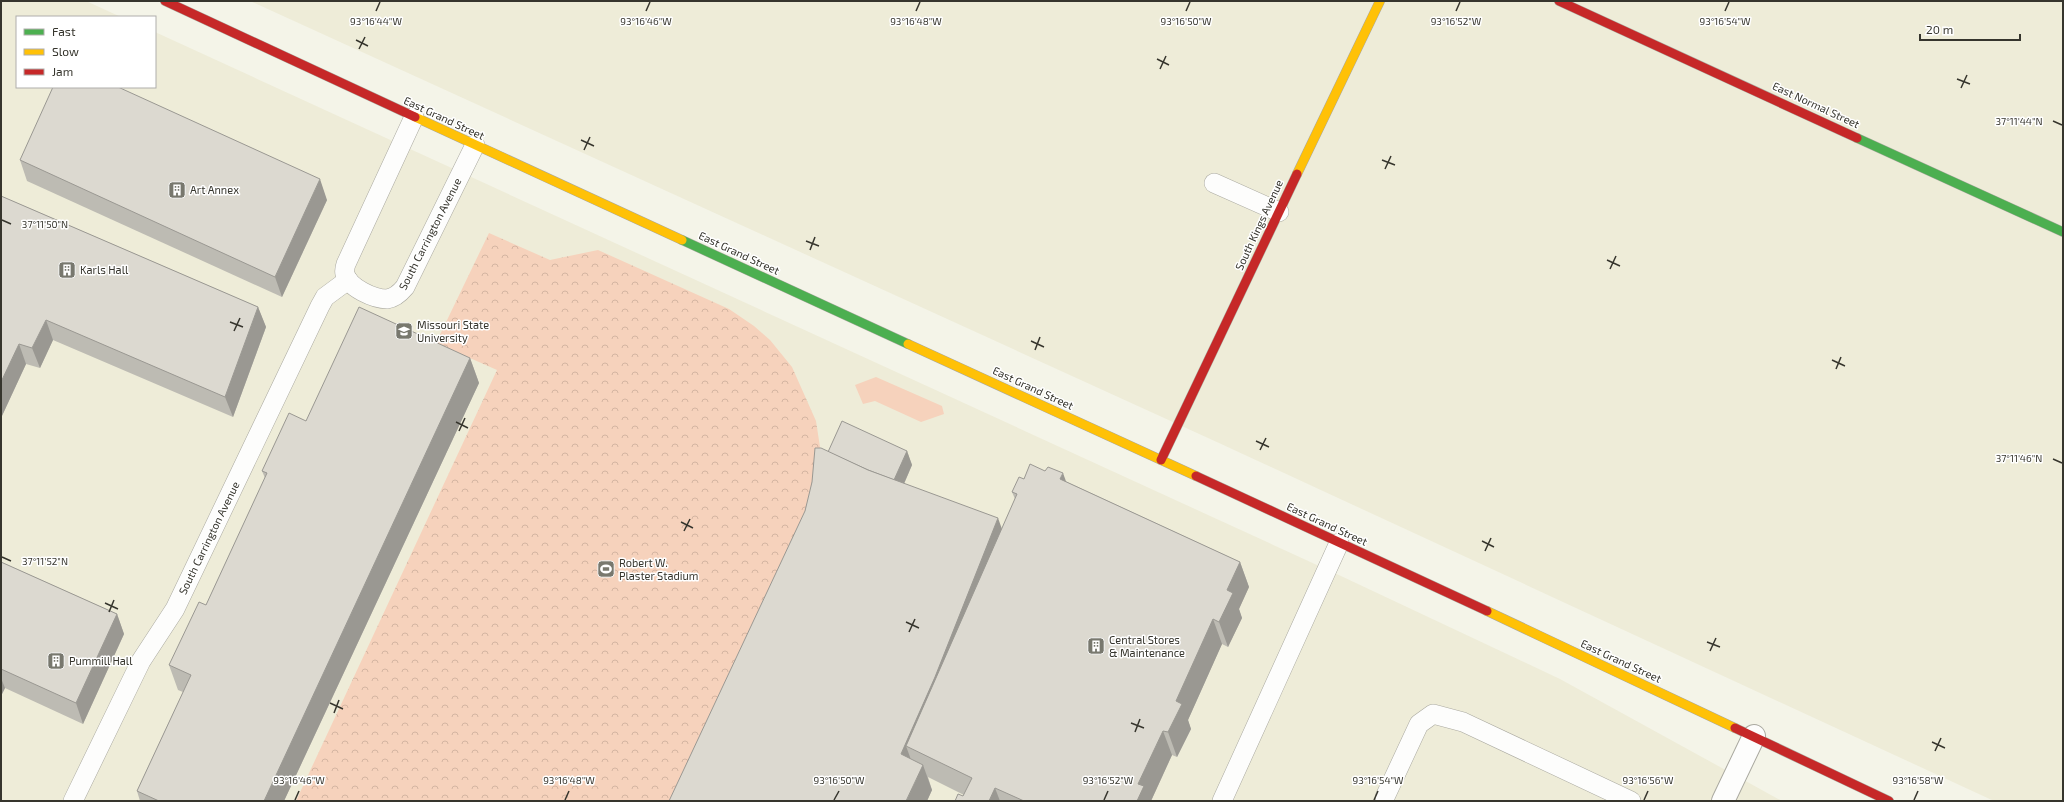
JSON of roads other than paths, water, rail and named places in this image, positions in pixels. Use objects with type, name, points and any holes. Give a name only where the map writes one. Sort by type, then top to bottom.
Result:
[{"type":"main road","name":"East Grand Street","points":[[165,1],[1340,543],[1754,736],[1889,801]]},
{"type":"main road","name":"South Kings Avenue","points":[[1161,460],[1380,1]]},
{"type":"main road","name":"East Normal Street","points":[[1559,1],[2063,232]]},
{"type":"street","points":[[1723,801],[1754,736]]},
{"type":"lane","points":[[348,280],[345,273],[346,264],[414,117]]},
{"type":"lane","name":"South Carrington Avenue","points":[[73,801],[141,661],[175,609],[325,297],[348,280],[356,287],[376,297],[388,299],[400,293],[475,145]]},
{"type":"lane","points":[[1214,182],[1279,212]]},
{"type":"lane","points":[[1222,801],[1340,543]]},
{"type":"lane","points":[[1388,800],[1419,724],[1433,714],[1463,722],[1631,801]]},
{"type":"place","name":"Art Annex","points":[[177,190]]},
{"type":"place","name":"Karls Hall","points":[[67,270]]},
{"type":"place","name":"Missouri State University","points":[[404,331]]},
{"type":"place","name":"Robert W. Plaster Stadium","points":[[606,569]]},
{"type":"place","name":"Central Stores & Maintenance","points":[[1096,646]]},
{"type":"place","name":"Pummill Hall","points":[[56,661]]}]
